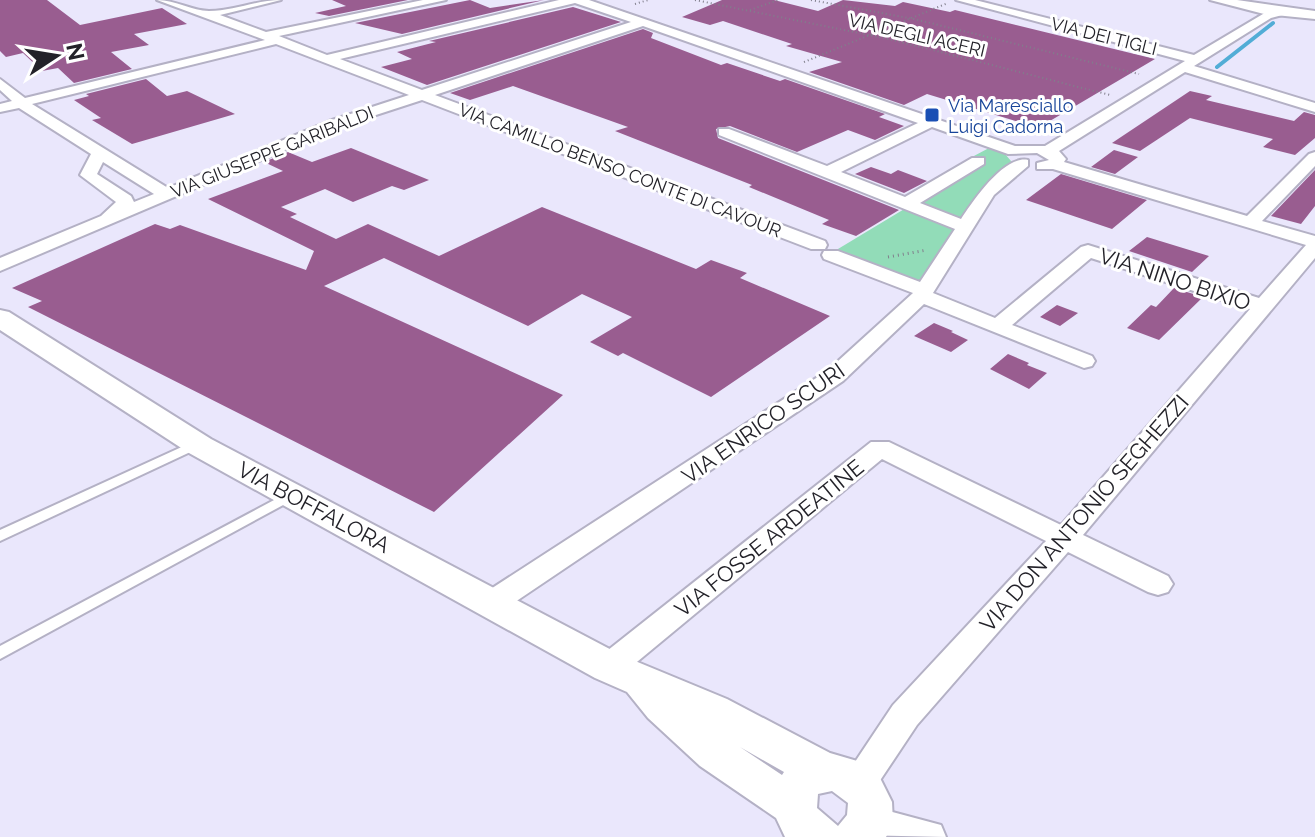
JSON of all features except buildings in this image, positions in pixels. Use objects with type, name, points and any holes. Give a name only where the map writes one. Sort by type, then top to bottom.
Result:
[{"type":"street","name":"VIA CAMILLO BENSO CONTE DI CAVOUR","points":[[163,0],[209,14],[824,250],[1084,361]]},
{"type":"street","points":[[209,14],[275,0]]},
{"type":"street","points":[[0,108],[269,38],[440,0]]},
{"type":"street","points":[[325,59],[576,0],[933,121],[1035,166],[1265,18],[1282,15],[1282,12]]},
{"type":"street","name":"VIA DEI TIGLI","points":[[962,0],[1192,64],[1315,108]]},
{"type":"street","points":[[1217,0],[1315,15]]},
{"type":"street","points":[[1232,0],[1282,12]]},
{"type":"street","name":"VIA GIUSEPPE GARIBALDI","points":[[0,265],[334,124],[641,23]]},
{"type":"street","points":[[0,83],[22,103],[166,194]]},
{"type":"street","points":[[1297,102],[1315,90]]},
{"type":"street","points":[[830,171],[933,121]]},
{"type":"street","points":[[724,132],[964,226]]},
{"type":"street","points":[[99,154],[88,175],[125,200],[125,204],[103,222]]},
{"type":"street","name":"VIA ENRICO SCURI","points":[[493,602],[835,376],[922,293],[987,192],[1018,157]]},
{"type":"street","points":[[1250,223],[1315,157]]},
{"type":"street","points":[[1051,158],[1315,244]]},
{"type":"street","points":[[907,203],[978,161]]},
{"type":"street","name":"VIA DON ANTONIO SEGHEZZI","points":[[858,810],[905,715],[1065,538],[1315,244]]},
{"type":"street","name":"VIA NINO BIXIO","points":[[998,326],[1088,251],[1262,306]]},
{"type":"street","name":"VIA BOFFALORA","points":[[0,318],[197,444],[622,674],[712,711],[858,810]]},
{"type":"street","name":"VIA FOSSE ARDEATINE","points":[[622,674],[880,448],[1065,538]]},
{"type":"street","points":[[1065,538],[1158,584]]},
{"type":"street","name":"VIA BOFFALORA","points":[[622,674],[688,732],[812,829]]},
{"type":"street","name":"VIA BOFFALORA","points":[[812,829],[800,783],[928,837]]},
{"type":"lane","points":[[0,536],[197,444]]},
{"type":"lane","points":[[0,653],[291,495]]},
{"type":"path","name":"VIA DEGLI ACERI","points":[[695,0],[899,41],[1132,101]]},
{"type":"path","points":[[747,11],[778,0]]},
{"type":"path","points":[[811,0],[914,19],[1165,81]]},
{"type":"path","points":[[800,63],[914,19],[954,0]]},
{"type":"green space","points":[[989,148],[1005,154],[1011,161],[1009,168],[983,189],[918,285],[833,252],[984,161],[972,157]]},
{"type":"waterway","points":[[1217,67],[1273,23]]},
{"type":"place","name":"Via Maresciallo Luigi Cadorna","points":[[932,115]]}]
